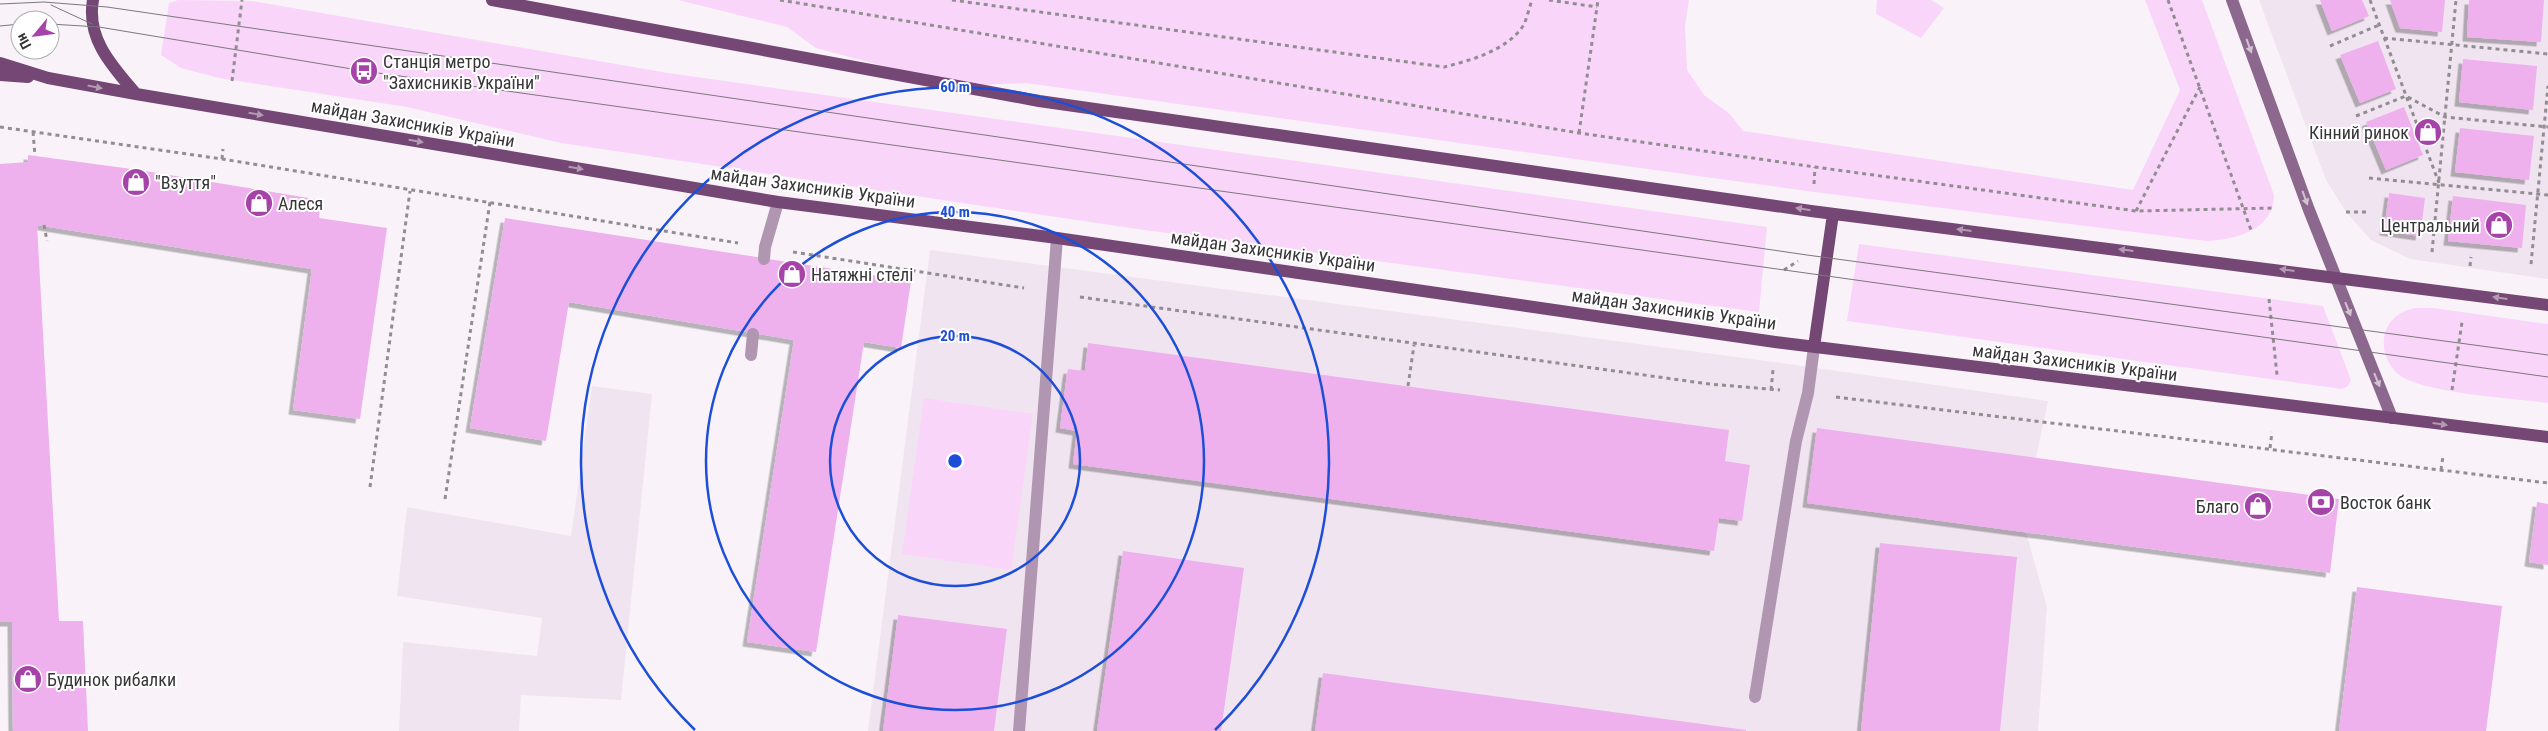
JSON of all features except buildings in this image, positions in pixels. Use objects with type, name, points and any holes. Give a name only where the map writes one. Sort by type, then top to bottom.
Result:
[{"type":"main road","points":[[93,0],[92,16],[98,44],[112,66],[136,94]]},
{"type":"main road","points":[[492,0],[1039,101],[1833,214],[2548,305]]},
{"type":"main road","points":[[2232,0],[2335,277],[2392,418]]},
{"type":"main road","name":"майдан Захисників України","points":[[0,63],[48,78],[136,94],[778,202],[1057,238],[1814,347],[2548,437]]},
{"type":"main road","points":[[0,75],[48,78]]},
{"type":"main road","points":[[1814,347],[1833,214]]},
{"type":"lane","points":[[765,253],[778,202]]},
{"type":"lane","points":[[1019,731],[1057,238]]},
{"type":"lane","points":[[751,355],[753,334]]},
{"type":"lane","points":[[1755,697],[1796,441],[1808,393],[1814,347]]},
{"type":"path","points":[[232,81],[242,0]]},
{"type":"path","points":[[780,0],[1579,133],[2136,212],[2274,208]]},
{"type":"path","points":[[952,0],[1444,67],[1476,59],[1504,43],[1523,26],[1532,0]]},
{"type":"path","points":[[1549,0],[1597,7]]},
{"type":"path","points":[[1579,133],[1598,0]]},
{"type":"path","points":[[2168,0],[2252,230]]},
{"type":"path","points":[[2370,0],[2439,184]]},
{"type":"path","points":[[2432,252],[2456,0]]},
{"type":"path","points":[[2330,46],[2379,25]]},
{"type":"path","points":[[2384,38],[2548,54]]},
{"type":"path","points":[[2531,264],[2546,127],[2548,86]]},
{"type":"path","points":[[2136,212],[2200,87]]},
{"type":"path","points":[[2356,116],[2406,96]]},
{"type":"path","points":[[2406,96],[2445,117],[2546,127]]},
{"type":"path","points":[[0,127],[222,159],[410,191],[490,202],[765,253],[1414,344],[1709,384],[1808,393],[2548,483]]},
{"type":"path","points":[[33,132],[35,156]]},
{"type":"path","points":[[222,159],[223,149]]},
{"type":"path","points":[[1814,192],[1816,167]]},
{"type":"path","points":[[2369,178],[2548,195]]},
{"type":"path","points":[[370,487],[410,191]]},
{"type":"path","points":[[445,498],[490,202]]},
{"type":"path","points":[[2346,212],[2367,212]]},
{"type":"path","points":[[44,225],[47,241]]},
{"type":"path","points":[[2470,268],[2471,257]]},
{"type":"path","points":[[2270,299],[2277,380]]},
{"type":"path","points":[[2452,390],[2462,320]]},
{"type":"path","points":[[1408,386],[1414,344]]},
{"type":"path","points":[[1771,390],[1774,362]]},
{"type":"path","points":[[2270,448],[2272,432]]},
{"type":"path","points":[[2441,470],[2443,456]]},
{"type":"shaded area","points":[[178,0],[252,1],[668,73],[1767,227],[1759,312],[1144,230],[561,143],[407,107],[219,78],[181,68],[161,55],[169,3]]},
{"type":"shaded area","points":[[678,0],[1689,0],[1685,27],[1687,70],[1704,95],[1730,114],[1743,131],[2133,190],[2180,90],[2145,0],[2202,0],[2274,195],[2272,207],[2260,225],[2240,235],[2206,241],[1814,192],[1026,83],[958,86],[816,48],[787,27]]},
{"type":"shaded area","points":[[1877,0],[1931,0],[1944,8],[1921,38],[1876,14]]},
{"type":"shaded area","name":"Кінний ринок","points":[[2259,0],[2548,0],[2548,279],[2410,259],[2371,240],[2346,212],[2326,180]]},
{"type":"shaded area","points":[[1859,244],[2323,306],[2351,380],[2348,386],[2342,389],[1847,321]]},
{"type":"shaded area","points":[[930,250],[1774,362],[2048,401],[2036,458],[2026,532],[2047,607],[2038,731],[868,731]]},
{"type":"shaded area","points":[[2414,308],[2433,308],[2548,324],[2548,403],[2433,388],[2416,383],[2397,374],[2387,360],[2384,349],[2385,332],[2394,318]]},
{"type":"shaded area","points":[[592,386],[652,394],[621,700],[521,695],[519,731],[399,731],[403,642],[537,656],[542,618],[397,596],[407,507],[571,536]]},
{"type":"shaded area","points":[[924,398],[1033,414],[1011,570],[902,554]]},
{"type":"tram line","points":[[0,4],[44,2],[107,7],[1807,255],[2548,355]]},
{"type":"tram line","points":[[51,5],[92,24]]},
{"type":"tram line","points":[[0,26],[10,25]]},
{"type":"tram line","points":[[60,25],[99,27],[364,71],[2548,377]]},
{"type":"place","name":"Станція метро \"Захисникiв України\"","points":[[364,71]]},
{"type":"place","name":"Кінний ринок","points":[[2428,132]]},
{"type":"place","name":"\"Взуття\"","points":[[136,182]]},
{"type":"place","name":"Алеся","points":[[259,203]]},
{"type":"place","name":"Центральний","points":[[2499,225]]},
{"type":"place","name":"Натяжні стелі","points":[[792,274]]},
{"type":"place","name":"Восток банк","points":[[2321,502]]},
{"type":"place","name":"Благо","points":[[2258,506]]},
{"type":"place","name":"Будинок рибалки","points":[[28,679]]}]
